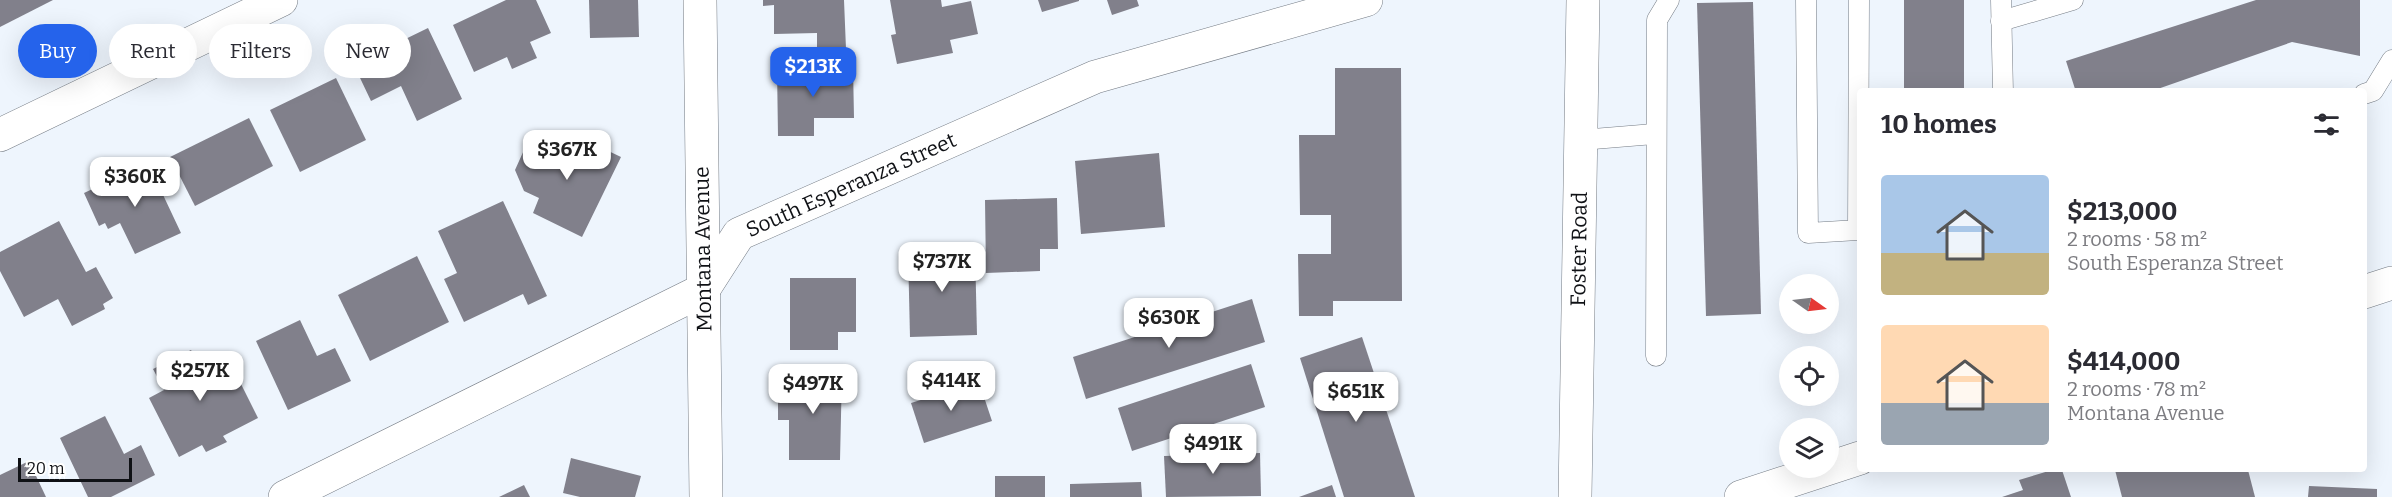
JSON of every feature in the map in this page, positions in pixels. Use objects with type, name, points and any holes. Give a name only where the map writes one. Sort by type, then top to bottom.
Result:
[{"type":"street","points":[[0,135],[281,0]]},
{"type":"street","name":"Montana Avenue","points":[[700,0],[706,497]]},
{"type":"street","name":"South Esperanza Street","points":[[703,290],[739,234],[1095,77],[1366,0]]},
{"type":"street","name":"Foster Road","points":[[1575,497],[1583,0]]},
{"type":"street","points":[[2367,291],[2392,283]]},
{"type":"street","points":[[285,497],[703,290]]},
{"type":"street","points":[[1741,497],[1857,459]]},
{"type":"lane","points":[[1656,356],[1654,134],[1657,20],[1668,0]]},
{"type":"lane","points":[[1806,0],[1808,233],[1857,230]]},
{"type":"lane","points":[[1859,0],[1859,88]]},
{"type":"lane","points":[[2001,0],[2003,88]]},
{"type":"lane","points":[[2001,21],[2073,0]]},
{"type":"lane","points":[[2367,93],[2373,91],[2392,60]]},
{"type":"lane","points":[[1581,140],[1654,134]]},
{"type":"building","points":[[0,0],[53,0],[0,27]]},
{"type":"building","points":[[506,0],[536,0],[551,33],[530,42],[537,58],[512,69],[507,57],[474,72],[453,25]]},
{"type":"building","points":[[589,0],[638,0],[639,37],[590,38]]},
{"type":"building","points":[[763,0],[844,0],[846,49],[817,50],[817,33],[774,34],[774,5],[763,6]]},
{"type":"building","points":[[890,0],[941,0],[942,7],[971,1],[978,34],[950,40],[953,53],[897,64],[891,35],[896,34]]},
{"type":"building","points":[[1038,0],[1079,0],[1079,1],[1042,12]]},
{"type":"building","points":[[1107,0],[1137,0],[1139,6],[1112,15]]},
{"type":"building","points":[[1904,0],[1964,0],[1964,88],[1904,88]]},
{"type":"building","points":[[2256,0],[2360,0],[2360,56],[2292,42],[2160,88],[2075,88],[2066,61]]},
{"type":"building","points":[[1753,2],[1761,314],[1706,316],[1697,3]]},
{"type":"building","points":[[428,28],[462,99],[417,121],[401,86],[371,101],[360,78],[411,78],[411,36]]},
{"type":"building","points":[[853,67],[854,118],[814,118],[814,136],[778,136],[777,68]]},
{"type":"building","points":[[1335,68],[1401,68],[1402,301],[1333,301],[1333,316],[1299,316],[1298,254],[1331,254],[1331,215],[1300,215],[1299,135],[1335,135]]},
{"type":"building","points":[[336,78],[366,140],[300,172],[270,110]]},
{"type":"building","points":[[249,118],[273,166],[195,206],[170,157]]},
{"type":"building","points":[[554,135],[571,144],[575,135],[621,157],[582,237],[533,213],[539,198],[524,191],[515,170],[524,150],[535,156],[543,141],[550,145]]},
{"type":"building","points":[[1159,153],[1165,227],[1081,234],[1075,161]]},
{"type":"building","points":[[148,163],[181,233],[135,254],[120,223],[108,229],[105,223],[99,226],[84,193]]},
{"type":"building","points":[[1057,198],[1058,249],[1040,249],[1040,271],[986,273],[985,200]]},
{"type":"building","points":[[503,201],[547,296],[528,305],[523,294],[464,322],[444,279],[457,273],[438,231]]},
{"type":"building","points":[[59,221],[86,272],[96,267],[113,298],[103,304],[105,309],[72,326],[58,299],[24,317],[0,271],[0,252]]},
{"type":"building","points":[[975,250],[977,335],[910,337],[908,251]]},
{"type":"building","points":[[417,256],[449,322],[370,361],[338,295]]},
{"type":"building","points":[[790,278],[856,278],[856,332],[838,332],[838,350],[790,350]]},
{"type":"building","points":[[1252,299],[1265,342],[1086,399],[1073,357]]},
{"type":"building","points":[[300,320],[317,356],[335,348],[351,381],[288,410],[256,341]]},
{"type":"building","points":[[1362,337],[1415,497],[1344,497],[1300,358]]},
{"type":"building","points":[[191,350],[200,367],[226,354],[258,418],[223,436],[227,442],[206,452],[202,445],[179,457],[149,398],[164,390],[153,369]]},
{"type":"building","points":[[1251,364],[1265,407],[1132,451],[1118,408]]},
{"type":"building","points":[[788,372],[842,372],[840,460],[789,460],[789,420],[778,420],[778,395],[788,396]]},
{"type":"building","points":[[979,382],[992,421],[924,443],[911,403]]},
{"type":"building","points":[[105,416],[124,454],[141,445],[155,475],[111,497],[88,497],[60,438]]},
{"type":"building","points":[[1260,453],[1261,496],[1166,497],[1164,456]]},
{"type":"building","points":[[571,458],[641,476],[635,497],[580,497],[563,493]]},
{"type":"building","points":[[29,461],[46,497],[0,497],[0,475]]},
{"type":"building","points":[[2045,472],[2063,472],[2071,497],[2002,497],[2023,490],[2019,480]]},
{"type":"building","points":[[2116,472],[2249,472],[2255,497],[2122,497]]},
{"type":"building","points":[[995,476],[1045,476],[1045,497],[995,497]]},
{"type":"building","points":[[1141,482],[1142,497],[1070,497],[1070,484]]},
{"type":"building","points":[[524,485],[530,497],[499,497]]},
{"type":"building","points":[[1332,485],[1336,497],[1299,497]]},
{"type":"building","points":[[2309,486],[2377,489],[2377,497],[2308,497]]}]
